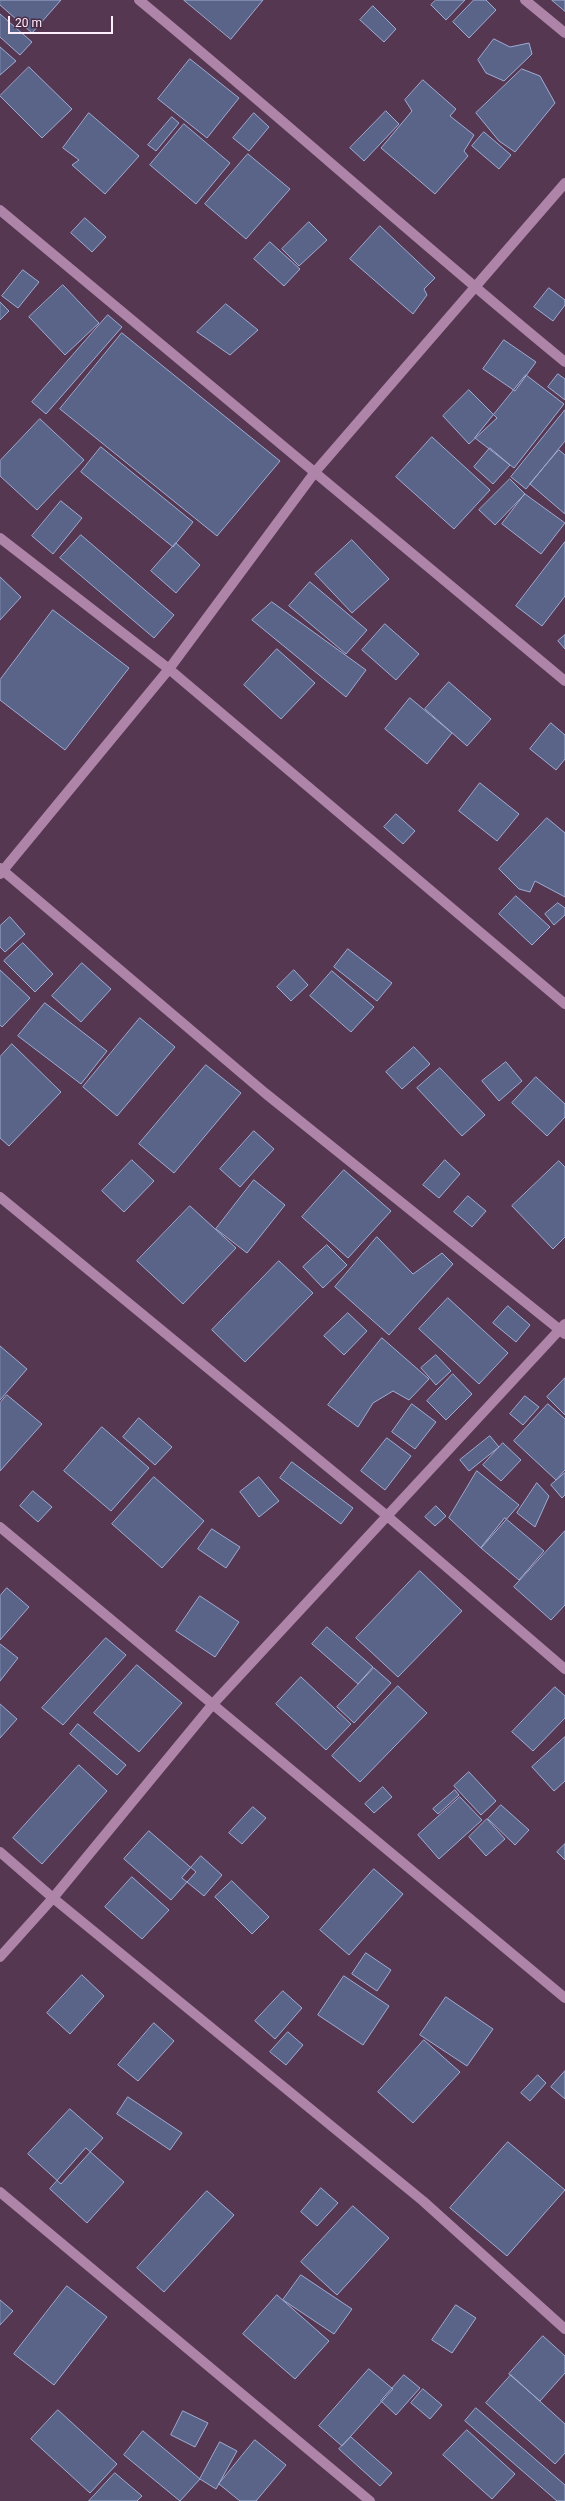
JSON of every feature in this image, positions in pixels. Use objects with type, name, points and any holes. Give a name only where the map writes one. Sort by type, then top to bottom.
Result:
[{"type":"street","points":[[139,0],[240,83],[474,287],[565,362]]},
{"type":"street","points":[[525,0],[565,33]]},
{"type":"street","points":[[0,1957],[53,1898],[212,1705],[386,1515],[563,1329],[265,1093],[1,871],[169,670],[315,472],[565,183]]},
{"type":"street","points":[[0,210],[565,681]]},
{"type":"street","points":[[0,538],[169,670],[565,1004]]},
{"type":"street","points":[[0,1198],[386,1515],[565,1669]]},
{"type":"street","points":[[0,1527],[565,1998]]},
{"type":"street","points":[[0,1852],[53,1898],[423,2201],[565,2329]]},
{"type":"street","points":[[0,2192],[370,2501]]},
{"type":"building","points":[[0,0],[61,0],[32,33],[0,5]]},
{"type":"building","points":[[184,0],[263,0],[231,39]]},
{"type":"building","points":[[436,0],[465,0],[446,20],[431,5]]},
{"type":"building","points":[[474,0],[486,0],[496,10],[469,38],[453,22]]},
{"type":"building","points":[[552,0],[565,0],[565,11]]},
{"type":"building","points":[[373,6],[396,29],[384,42],[360,20]]},
{"type":"building","points":[[0,14],[32,42],[20,55],[0,37]]},
{"type":"building","points":[[494,39],[510,47],[529,43],[532,54],[504,81],[486,73],[478,60]]},
{"type":"building","points":[[0,47],[16,61],[0,75]]},
{"type":"building","points":[[190,59],[239,98],[207,138],[158,99]]},
{"type":"building","points":[[29,67],[72,109],[42,138],[0,96]]},
{"type":"building","points":[[522,69],[540,76],[555,103],[515,152],[499,141],[476,113]]},
{"type":"building","points":[[423,80],[456,109],[450,116],[474,135],[464,151],[468,156],[435,194],[381,148],[412,111],[405,100]]},
{"type":"building","points":[[386,111],[399,124],[364,161],[350,148]]},
{"type":"building","points":[[89,113],[139,156],[105,194],[72,165],[79,160],[63,148]]},
{"type":"building","points":[[254,113],[269,127],[249,151],[233,138]]},
{"type":"building","points":[[172,117],[179,123],[156,151],[148,145]]},
{"type":"building","points":[[184,124],[230,163],[196,204],[150,165]]},
{"type":"building","points":[[484,132],[511,155],[499,169],[472,146]]},
{"type":"building","points":[[248,154],[290,189],[246,239],[205,204]]},
{"type":"building","points":[[85,218],[106,237],[92,252],[71,233]]},
{"type":"building","points":[[309,222],[327,240],[299,266],[282,249]]},
{"type":"building","points":[[380,226],[435,278],[424,289],[427,295],[413,314],[350,259]]},
{"type":"building","points":[[270,242],[300,269],[284,286],[254,259]]},
{"type":"building","points":[[23,270],[39,282],[18,308],[2,296]]},
{"type":"building","points":[[63,285],[99,323],[65,355],[29,317]]},
{"type":"building","points":[[549,288],[565,300],[565,305],[553,321],[534,307]]},
{"type":"building","points":[[0,302],[9,311],[0,320]]},
{"type":"building","points":[[226,304],[258,330],[230,355],[197,332]]},
{"type":"building","points":[[108,315],[122,327],[46,414],[32,402]]},
{"type":"building","points":[[122,333],[280,461],[217,536],[60,409]]},
{"type":"building","points":[[504,340],[536,362],[515,391],[483,369]]},
{"type":"building","points":[[558,374],[565,379],[565,400],[548,387]]},
{"type":"building","points":[[526,375],[564,404],[514,468],[475,438]]},
{"type":"building","points":[[469,390],[497,418],[469,444],[443,416]]},
{"type":"building","points":[[565,410],[565,441],[526,489],[511,477]]},
{"type":"building","points":[[40,419],[84,460],[37,510],[0,476],[0,461]]},
{"type":"building","points":[[432,437],[490,490],[454,529],[396,477]]},
{"type":"building","points":[[101,447],[193,522],[173,547],[81,472]]},
{"type":"building","points":[[490,448],[510,465],[493,484],[474,467]]},
{"type":"building","points":[[559,450],[565,455],[565,514],[530,484]]},
{"type":"building","points":[[510,479],[525,494],[495,525],[479,510]]},
{"type":"building","points":[[525,494],[565,523],[541,554],[502,524]]},
{"type":"building","points":[[61,501],[82,518],[53,554],[32,536]]},
{"type":"building","points":[[81,535],[174,615],[154,638],[60,558]]},
{"type":"building","points":[[352,540],[389,579],[352,613],[315,574]]},
{"type":"building","points":[[565,542],[565,596],[542,626],[516,606]]},
{"type":"building","points":[[176,543],[200,565],[176,593],[151,571]]},
{"type":"building","points":[[0,577],[21,597],[0,620]]},
{"type":"building","points":[[310,582],[367,630],[346,654],[289,606]]},
{"type":"building","points":[[272,602],[366,670],[346,697],[252,620]]},
{"type":"building","points":[[53,610],[129,668],[65,750],[0,700],[0,680]]},
{"type":"building","points":[[385,624],[419,654],[396,680],[362,650]]},
{"type":"building","points":[[565,635],[565,649],[558,641]]},
{"type":"building","points":[[277,649],[315,683],[281,719],[244,685]]},
{"type":"building","points":[[449,682],[491,719],[467,746],[425,709]]},
{"type":"building","points":[[410,698],[452,733],[427,764],[385,729]]},
{"type":"building","points":[[551,723],[565,735],[565,759],[556,770],[530,749]]},
{"type":"building","points":[[480,783],[519,814],[497,841],[459,811]]},
{"type":"building","points":[[396,814],[415,831],[403,844],[384,827]]},
{"type":"building","points":[[547,818],[565,833],[565,897],[535,881],[530,892],[519,889],[499,869]]},
{"type":"building","points":[[516,896],[550,927],[532,945],[499,914]]},
{"type":"building","points":[[558,903],[565,908],[565,915],[554,925],[545,914]]},
{"type":"building","points":[[10,917],[25,934],[5,952],[0,947],[0,926]]},
{"type":"building","points":[[23,943],[53,974],[35,992],[4,961]]},
{"type":"building","points":[[348,949],[392,983],[377,1001],[334,967]]},
{"type":"building","points":[[82,963],[111,989],[81,1022],[52,996]]},
{"type":"building","points":[[0,970],[30,998],[2,1027],[0,1025]]},
{"type":"building","points":[[294,970],[308,985],[291,1001],[277,987]]},
{"type":"building","points":[[332,971],[374,1007],[351,1032],[310,996]]},
{"type":"building","points":[[45,1003],[107,1051],[81,1084],[18,1036]]},
{"type":"building","points":[[140,1018],[175,1047],[117,1116],[83,1087]]},
{"type":"building","points":[[12,1044],[61,1092],[9,1146],[0,1138],[0,1057]]},
{"type":"building","points":[[414,1047],[430,1064],[402,1089],[386,1072]]},
{"type":"building","points":[[506,1062],[522,1081],[499,1101],[482,1081]]},
{"type":"building","points":[[206,1065],[241,1093],[174,1173],[139,1144]]},
{"type":"building","points":[[440,1068],[485,1115],[462,1136],[417,1088]]},
{"type":"building","points":[[536,1077],[565,1104],[565,1117],[547,1136],[512,1103]]},
{"type":"building","points":[[254,1131],[274,1149],[240,1187],[220,1169]]},
{"type":"building","points":[[132,1160],[154,1181],[124,1212],[102,1191]]},
{"type":"building","points":[[445,1160],[460,1174],[439,1198],[423,1185]]},
{"type":"building","points":[[559,1161],[565,1167],[565,1237],[553,1249],[512,1206]]},
{"type":"building","points":[[344,1170],[391,1211],[348,1258],[302,1217]]},
{"type":"building","points":[[254,1180],[285,1205],[247,1253],[216,1229]]},
{"type":"building","points":[[468,1196],[486,1211],[472,1227],[454,1212]]},
{"type":"building","points":[[190,1206],[236,1248],[183,1304],[137,1261]]},
{"type":"building","points":[[377,1237],[413,1274],[442,1253],[453,1264],[389,1335],[335,1287]]},
{"type":"building","points":[[327,1245],[347,1265],[323,1288],[303,1267]]},
{"type":"building","points":[[279,1261],[313,1293],[245,1362],[212,1330]]},
{"type":"building","points":[[448,1298],[508,1353],[479,1384],[419,1329]]},
{"type":"building","points":[[508,1306],[530,1325],[516,1342],[493,1323]]},
{"type":"building","points":[[348,1313],[367,1331],[344,1355],[324,1336]]},
{"type":"building","points":[[382,1338],[429,1379],[409,1400],[393,1391],[373,1403],[358,1427],[328,1405]]},
{"type":"building","points":[[0,1346],[27,1369],[0,1400]]},
{"type":"building","points":[[436,1355],[451,1371],[436,1385],[421,1368]]},
{"type":"building","points":[[453,1374],[472,1394],[446,1420],[427,1401]]},
{"type":"building","points":[[565,1378],[565,1415],[547,1397]]},
{"type":"building","points":[[7,1395],[42,1424],[0,1471],[0,1403]]},
{"type":"building","points":[[525,1396],[539,1407],[523,1425],[510,1414]]},
{"type":"building","points":[[412,1404],[436,1422],[415,1449],[392,1432]]},
{"type":"building","points":[[548,1404],[565,1419],[565,1470],[556,1480],[514,1441]]},
{"type":"building","points":[[139,1418],[172,1447],[155,1465],[123,1437]]},
{"type":"building","points":[[102,1427],[149,1468],[111,1511],[64,1471]]},
{"type":"building","points":[[490,1436],[499,1447],[469,1471],[460,1460]]},
{"type":"building","points":[[387,1438],[411,1456],[385,1490],[361,1471]]},
{"type":"building","points":[[503,1443],[521,1460],[501,1481],[483,1465]]},
{"type":"building","points":[[292,1462],[353,1508],[341,1524],[280,1478]]},
{"type":"building","points":[[477,1471],[519,1505],[481,1548],[449,1518]]},
{"type":"building","points":[[565,1473],[565,1495],[562,1498],[551,1485]]},
{"type":"building","points":[[154,1477],[204,1521],[162,1568],[112,1524]]},
{"type":"building","points":[[259,1477],[279,1501],[259,1517],[240,1492]]},
{"type":"building","points":[[537,1483],[549,1496],[535,1527],[517,1513]]},
{"type":"building","points":[[33,1491],[52,1507],[38,1522],[20,1506]]},
{"type":"building","points":[[436,1506],[446,1516],[435,1526],[425,1517]]},
{"type":"building","points":[[505,1518],[544,1551],[519,1580],[481,1548]]},
{"type":"building","points":[[212,1529],[240,1547],[226,1568],[198,1549]]},
{"type":"building","points":[[565,1531],[565,1605],[551,1620],[514,1587]]},
{"type":"building","points":[[420,1571],[462,1611],[398,1677],[356,1638]]},
{"type":"building","points":[[7,1588],[29,1607],[0,1640],[0,1596]]},
{"type":"building","points":[[200,1596],[239,1622],[215,1657],[176,1631]]},
{"type":"building","points":[[327,1627],[373,1667],[358,1684],[312,1644]]},
{"type":"building","points":[[106,1638],[126,1655],[63,1725],[42,1708]]},
{"type":"building","points":[[0,1644],[18,1658],[0,1681]]},
{"type":"building","points":[[137,1665],[182,1703],[139,1752],[94,1713]]},
{"type":"building","points":[[374,1668],[391,1683],[354,1723],[337,1707]]},
{"type":"building","points":[[301,1677],[351,1724],[326,1750],[276,1704]]},
{"type":"building","points":[[398,1686],[427,1713],[360,1782],[332,1756]]},
{"type":"building","points":[[555,1687],[565,1696],[565,1718],[533,1751],[512,1732]]},
{"type":"building","points":[[0,1704],[17,1719],[0,1738]]},
{"type":"building","points":[[78,1724],[126,1765],[117,1775],[70,1734]]},
{"type":"building","points":[[565,1737],[565,1781],[554,1791],[532,1767]]},
{"type":"building","points":[[79,1765],[107,1791],[42,1864],[13,1838]]},
{"type":"building","points":[[469,1772],[496,1801],[481,1815],[454,1786]]},
{"type":"building","points":[[383,1787],[392,1797],[374,1813],[365,1804]]},
{"type":"building","points":[[455,1790],[459,1795],[438,1814],[433,1809]]},
{"type":"building","points":[[460,1797],[482,1820],[439,1859],[418,1835]]},
{"type":"building","points":[[501,1805],[529,1830],[515,1845],[488,1819]]},
{"type":"building","points":[[253,1807],[266,1818],[242,1844],[229,1833]]},
{"type":"building","points":[[487,1819],[505,1839],[486,1856],[469,1837]]},
{"type":"building","points":[[149,1831],[196,1872],[171,1900],[124,1859]]},
{"type":"building","points":[[565,1844],[565,1860],[557,1852]]},
{"type":"building","points":[[201,1856],[222,1875],[204,1896],[182,1878]]},
{"type":"building","points":[[374,1869],[403,1894],[349,1955],[320,1930]]},
{"type":"building","points":[[132,1877],[169,1910],[142,1939],[105,1907]]},
{"type":"building","points":[[232,1881],[269,1917],[252,1934],[215,1897]]},
{"type":"building","points":[[366,1953],[391,1970],[377,1991],[352,1974]]},
{"type":"building","points":[[82,1975],[104,1996],[70,2034],[47,2013]]},
{"type":"building","points":[[344,1976],[389,2006],[363,2045],[318,2015]]},
{"type":"building","points":[[283,1991],[302,2008],[275,2039],[255,2021]]},
{"type":"building","points":[[446,1997],[493,2029],[467,2066],[420,2035]]},
{"type":"building","points":[[154,2023],[174,2041],[138,2081],[118,2065]]},
{"type":"building","points":[[288,2032],[303,2045],[286,2065],[270,2052]]},
{"type":"building","points":[[424,2040],[460,2072],[413,2123],[378,2092]]},
{"type":"building","points":[[565,2071],[565,2099],[551,2087]]},
{"type":"building","points":[[538,2075],[546,2083],[530,2101],[521,2093]]},
{"type":"building","points":[[128,2097],[182,2133],[170,2150],[117,2114]]},
{"type":"building","points":[[70,2109],[103,2138],[61,2184],[28,2154]]},
{"type":"building","points":[[508,2142],[565,2190],[507,2256],[450,2208]]},
{"type":"building","points":[[86,2148],[124,2182],[87,2223],[50,2189]]},
{"type":"building","points":[[321,2188],[338,2203],[317,2226],[301,2212]]},
{"type":"building","points":[[207,2191],[234,2215],[164,2292],[137,2268]]},
{"type":"building","points":[[353,2206],[389,2238],[337,2295],[301,2262]]},
{"type":"building","points":[[301,2275],[352,2309],[334,2334],[283,2300]]},
{"type":"building","points":[[67,2286],[107,2317],[54,2385],[14,2354]]},
{"type":"building","points":[[277,2295],[329,2341],[295,2379],[243,2334]]},
{"type":"building","points":[[0,2300],[13,2311],[0,2325]]},
{"type":"building","points":[[456,2305],[476,2318],[452,2353],[432,2340]]},
{"type":"building","points":[[543,2336],[565,2356],[565,2373],[540,2401],[509,2374]]},
{"type":"building","points":[[369,2369],[393,2389],[342,2446],[319,2426]]},
{"type":"building","points":[[404,2375],[420,2388],[396,2415],[381,2401]]},
{"type":"building","points":[[511,2375],[565,2424],[565,2453],[555,2464],[486,2403]]},
{"type":"building","points":[[423,2389],[442,2405],[430,2419],[411,2403]]},
{"type":"building","points":[[476,2408],[565,2485],[565,2501],[557,2501],[465,2421]]},
{"type":"building","points":[[58,2410],[117,2464],[90,2493],[31,2439]]},
{"type":"building","points":[[183,2411],[208,2423],[195,2447],[171,2435]]},
{"type":"building","points":[[467,2430],[515,2474],[492,2499],[443,2455]]},
{"type":"building","points":[[143,2431],[200,2479],[180,2501],[124,2455]]},
{"type":"building","points":[[351,2437],[392,2473],[380,2486],[339,2449]]},
{"type":"building","points":[[255,2440],[286,2465],[256,2501],[240,2501],[219,2484]]},
{"type":"building","points":[[220,2442],[237,2451],[216,2489],[200,2479]]},
{"type":"building","points":[[115,2473],[142,2496],[137,2501],[89,2501]]}]
